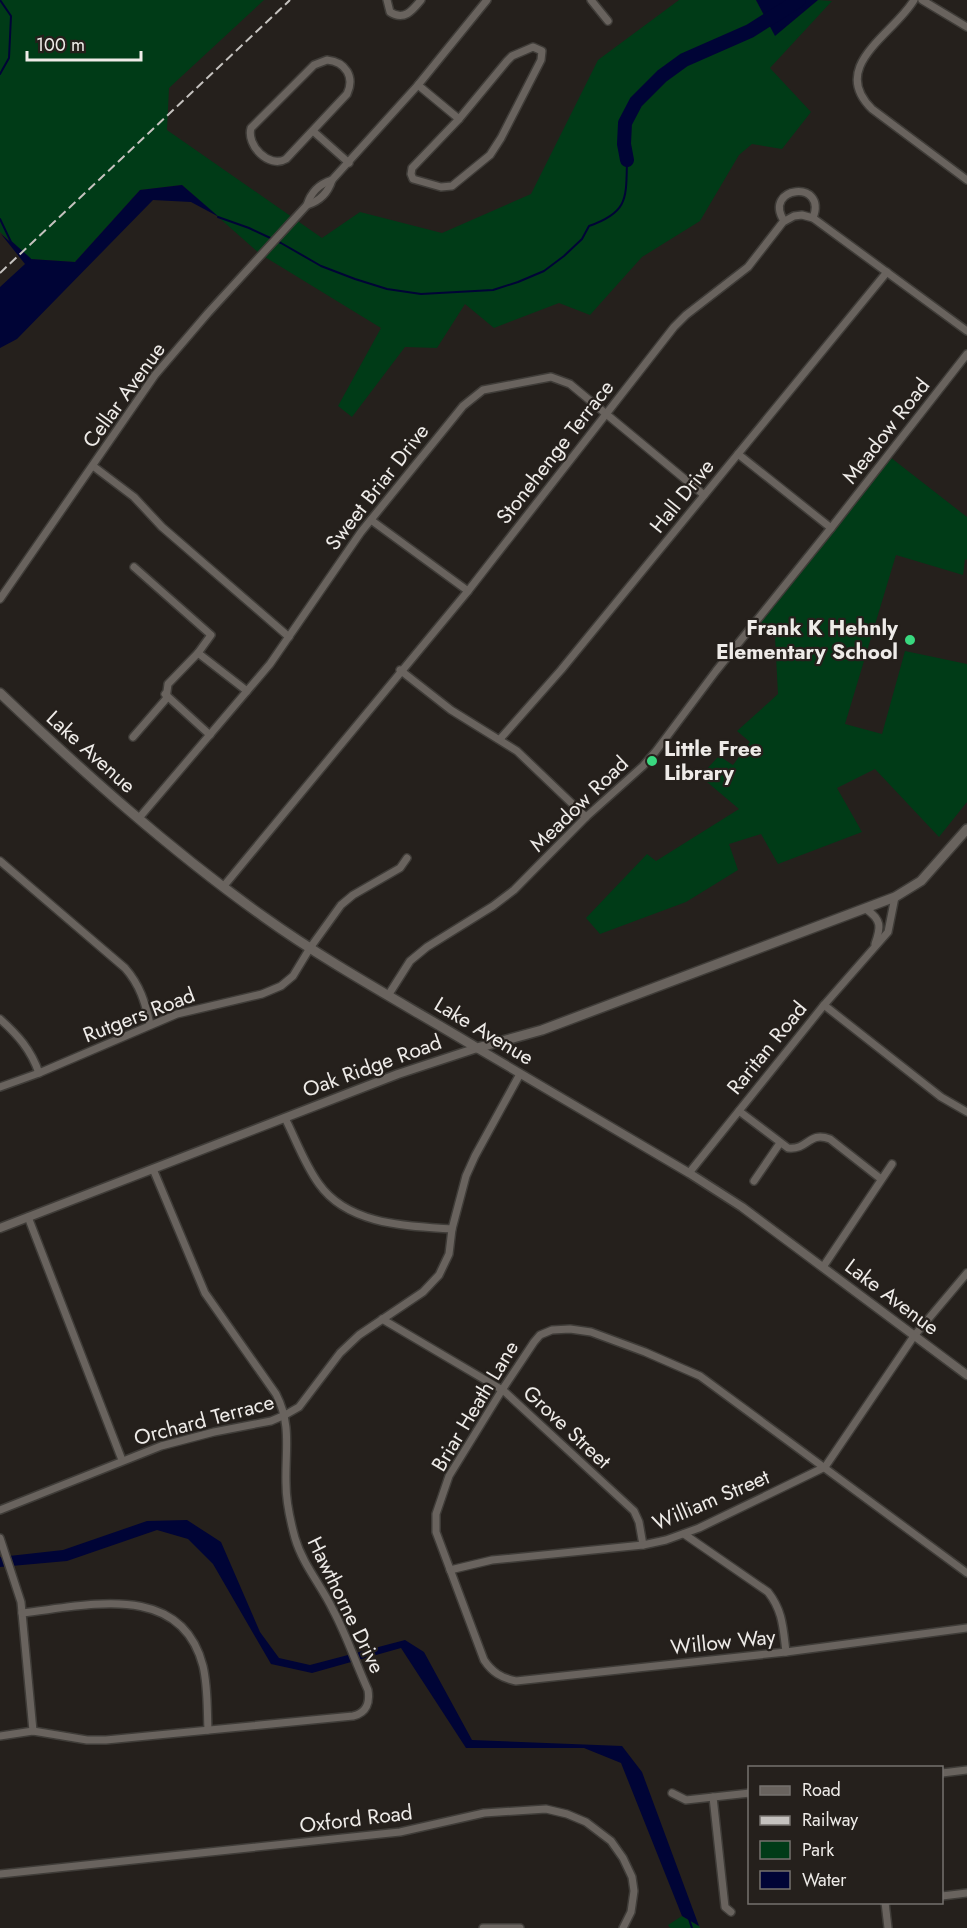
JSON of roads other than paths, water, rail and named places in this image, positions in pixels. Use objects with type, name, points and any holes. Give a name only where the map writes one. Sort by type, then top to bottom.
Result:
[{"type":"main road","name":"Lake Avenue","points":[[0,693],[139,818],[223,886],[310,948],[477,1048]]},
{"type":"main road","points":[[895,897],[921,881],[967,829]]},
{"type":"main road","name":"Oak Ridge Road","points":[[477,1048],[542,1030],[895,897]]},
{"type":"street","points":[[387,0],[390,12],[399,16],[409,14],[421,0]]},
{"type":"street","name":"Cellar Avenue","points":[[0,599],[155,375],[307,205],[310,195],[323,183],[332,180],[349,163],[418,85],[487,0]]},
{"type":"street","points":[[592,0],[608,21]]},
{"type":"street","points":[[914,0],[863,58],[858,73],[859,89],[872,109],[967,180]]},
{"type":"street","points":[[922,0],[967,27]]},
{"type":"street","points":[[533,47],[542,51],[541,60],[490,155],[452,186],[441,187],[413,179],[412,168],[459,119],[512,56],[533,47]]},
{"type":"street","points":[[321,61],[339,62],[347,70],[351,81],[350,88],[313,131],[286,159],[276,162],[270,161],[254,146],[249,133],[253,124],[314,65],[321,61]]},
{"type":"street","points":[[418,85],[459,119]]},
{"type":"street","points":[[313,131],[349,163]]},
{"type":"street","points":[[813,218],[815,210],[813,200],[804,192],[793,192],[784,197],[780,211],[784,221],[802,215],[813,218],[967,331]]},
{"type":"street","name":"Stonehenge Terrace","points":[[223,886],[400,670],[468,591],[674,327],[748,267],[784,221]]},
{"type":"street","name":"Hall Drive","points":[[500,739],[561,670],[886,272]]},
{"type":"street","name":"Meadow Road","points":[[389,994],[410,961],[427,947],[493,906],[514,890],[586,817],[656,752],[716,671],[967,354]]},
{"type":"street","name":"Sweet Briar Drive","points":[[139,818],[247,691],[289,637],[332,572],[371,520],[463,406],[483,390],[550,376],[556,377],[570,384],[704,495]]},
{"type":"street","points":[[738,454],[831,528]]},
{"type":"street","points":[[93,466],[134,497],[162,527],[289,637]]},
{"type":"street","points":[[371,520],[468,591]]},
{"type":"street","points":[[133,737],[166,699],[168,684],[198,653],[211,635],[134,567]]},
{"type":"street","points":[[198,653],[247,691]]},
{"type":"street","points":[[400,670],[452,710],[517,751],[586,817]]},
{"type":"street","points":[[165,694],[210,735]]},
{"type":"street","name":"Rutgers Road","points":[[0,1087],[39,1073],[177,1014],[262,993],[281,986],[293,976],[341,905],[353,895],[400,868],[407,858]]},
{"type":"street","points":[[0,861],[125,968],[137,982],[150,1024]]},
{"type":"street","name":"Raritan Road","points":[[688,1173],[824,1005],[888,932],[895,897]]},
{"type":"street","points":[[866,909],[875,915],[879,922],[879,932],[874,946]]},
{"type":"street","points":[[824,1005],[941,1097],[967,1112]]},
{"type":"street","points":[[0,1019],[24,1043],[39,1073]]},
{"type":"street","name":"Lake Avenue","points":[[477,1048],[742,1207],[967,1375]]},
{"type":"street","name":"Oak Ridge Road","points":[[0,1228],[404,1072],[477,1048]]},
{"type":"street","name":"Orchard Terrace","points":[[0,1510],[122,1460],[188,1438],[271,1421],[299,1407],[340,1353],[359,1335],[423,1292],[434,1282],[449,1254],[452,1228],[466,1176],[520,1074]]},
{"type":"street","points":[[739,1111],[788,1148],[797,1149],[814,1137],[823,1136],[830,1139],[881,1179]]},
{"type":"street","points":[[285,1118],[319,1184],[343,1207],[359,1215],[381,1220],[452,1228]]},
{"type":"street","points":[[754,1181],[780,1143]]},
{"type":"street","points":[[823,1267],[892,1164]]},
{"type":"street","name":"Hawthorne Drive","points":[[153,1169],[205,1293],[276,1394],[285,1415],[287,1503],[295,1539],[309,1572],[332,1607],[368,1690],[369,1700],[366,1708],[358,1715],[208,1730]]},
{"type":"street","points":[[28,1217],[122,1460]]},
{"type":"street","points":[[825,1467],[914,1336],[967,1273]]},
{"type":"street","name":"Grove Street","points":[[382,1319],[502,1390],[634,1511],[639,1522],[643,1545]]},
{"type":"street","name":"Briar Heath Lane","points":[[487,1665],[480,1652],[436,1532],[436,1514],[449,1476],[502,1390],[534,1342],[540,1335],[552,1330],[570,1329],[591,1332],[700,1376],[967,1573]]},
{"type":"street","name":"William Street","points":[[450,1570],[492,1560],[643,1545],[666,1540],[684,1534],[825,1467]]},
{"type":"street","points":[[684,1534],[768,1592],[778,1604],[786,1652]]},
{"type":"street","points":[[0,1538],[12,1571],[22,1613],[33,1731]]},
{"type":"street","points":[[0,1736],[33,1731],[87,1740],[106,1740],[208,1730],[205,1677],[201,1660],[189,1637],[163,1614],[147,1607],[121,1603],[22,1613]]},
{"type":"street","name":"Willow Way","points":[[487,1665],[495,1673],[507,1679],[524,1681],[786,1652],[967,1628]]},
{"type":"street","points":[[943,1773],[967,1770]]},
{"type":"street","points":[[672,1793],[686,1800],[748,1793]]},
{"type":"street","points":[[713,1797],[725,1907],[731,1912]]},
{"type":"street","name":"Oxford Road","points":[[0,1874],[400,1832],[484,1813],[546,1809],[586,1822],[603,1834],[623,1858],[632,1877],[634,1891],[631,1912],[623,1928]]},
{"type":"street","points":[[943,1896],[967,1893]]},
{"type":"street","points":[[885,1904],[888,1928]]},
{"type":"street","points":[[483,1928],[520,1928]]},
{"type":"water","points":[[756,0],[818,0],[775,36]]},
{"type":"water","points":[[182,185],[219,217],[191,202],[153,200],[17,339],[0,348],[0,287],[25,264],[1,234],[30,259],[75,262],[140,190]]},
{"type":"water","points":[[187,1520],[221,1542],[260,1632],[279,1658],[310,1665],[405,1640],[424,1652],[472,1740],[622,1746],[642,1772],[699,1926],[682,1916],[621,1763],[584,1748],[466,1748],[401,1648],[312,1673],[271,1664],[213,1564],[188,1539],[157,1530],[67,1561],[0,1567],[0,1557],[63,1550],[147,1521]]},
{"type":"waterway","points":[[0,0],[11,16],[9,58],[0,74]]},
{"type":"waterway","points":[[627,160],[624,144],[625,123],[636,102],[662,76],[684,60],[750,31],[799,0]]},
{"type":"waterway","points":[[218,217],[281,243],[321,266],[387,289],[421,294],[493,290],[544,271],[582,239],[589,226],[612,215],[623,202],[627,160]]},
{"type":"waterway","points":[[0,219],[11,242],[30,259]]},
{"type":"waterway","points":[[689,1919],[692,1928]]},
{"type":"railway","points":[[0,273],[290,0]]},
{"type":"place","name":"Frank K Hehnly Elementary School","points":[[910,640]]},
{"type":"place","name":"Little Free Library","points":[[652,761]]}]
